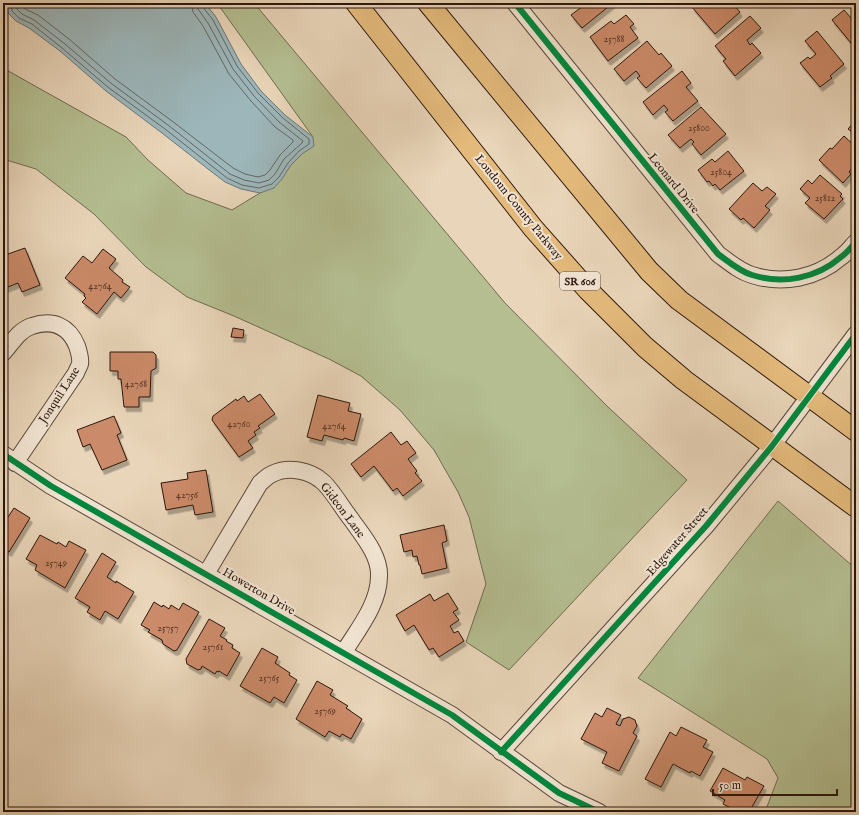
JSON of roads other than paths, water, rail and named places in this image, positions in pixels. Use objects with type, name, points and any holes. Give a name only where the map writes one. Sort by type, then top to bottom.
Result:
[{"type":"main road","name":"Loudoun County Parkway","points":[[356,3],[533,228],[588,290],[645,347],[684,380],[856,507]]},
{"type":"main road","points":[[428,3],[648,271],[678,300],[856,431]]},
{"type":"street","name":"Leonard Drive","points":[[515,3],[718,254],[734,266],[752,275],[771,279],[791,279],[810,275],[825,269],[842,257],[856,242]]},
{"type":"street","name":"Jonquil Lane","points":[[3,353],[21,332],[32,326],[57,324],[66,328],[74,338],[80,354],[80,364],[76,373],[9,458]]},
{"type":"street","name":"Edgewater Street","points":[[500,752],[706,526],[772,446],[856,334]]},
{"type":"street","name":"Howerton Drive","points":[[9,458],[58,490],[452,715],[500,752],[559,793],[598,812]]},
{"type":"street","name":"Gideon Lane","points":[[206,574],[260,483],[270,474],[282,470],[296,470],[312,474],[324,482],[362,534],[376,559],[379,574],[378,588],[374,602],[344,652]]},
{"type":"water","points":[[7,3],[205,3],[216,17],[241,64],[261,91],[285,115],[313,137],[314,146],[302,154],[291,165],[274,188],[260,193],[241,189],[225,182],[106,91],[60,51],[29,28],[16,21],[8,13]]}]
